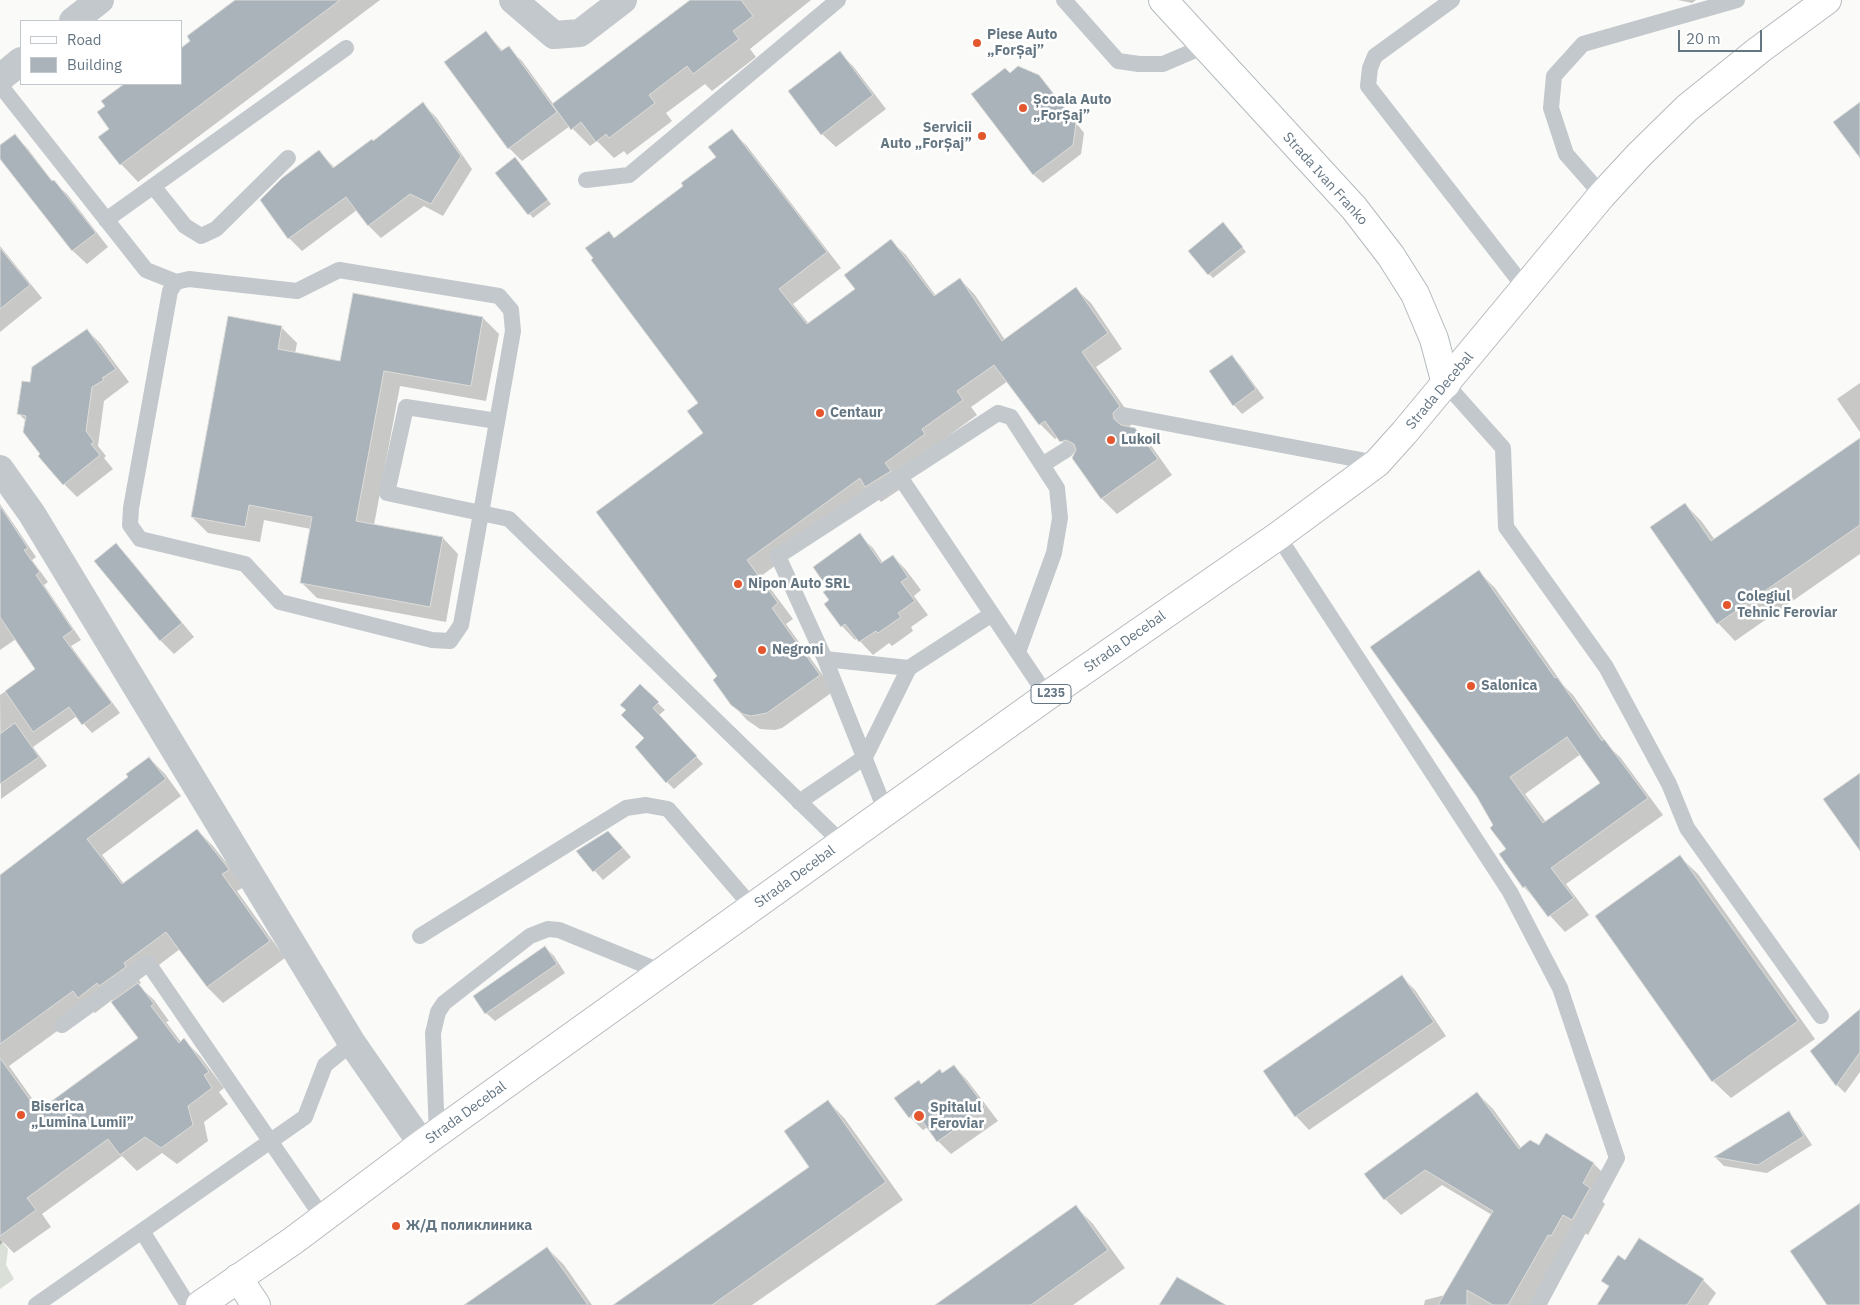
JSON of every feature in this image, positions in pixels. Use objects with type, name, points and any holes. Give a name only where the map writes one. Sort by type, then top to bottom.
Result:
[{"type":"main road","name":"Strada Ivan Franko","points":[[1163,0],[1354,208],[1391,256],[1415,294],[1434,339],[1446,384]]},
{"type":"main road","name":"Strada Decebal","points":[[200,1305],[1047,696],[1278,536],[1376,463],[1446,384],[1602,196],[1639,155],[1687,108],[1759,50],[1827,0]]},
{"type":"main road","points":[[238,1278],[256,1305]]},
{"type":"street","points":[[74,20],[100,0]]},
{"type":"street","points":[[513,0],[554,35],[580,33],[623,0]]},
{"type":"street","points":[[0,78],[20,63]]},
{"type":"street","points":[[0,469],[32,514],[352,1043],[430,1139]]},
{"type":"lane","points":[[586,180],[630,175],[838,0]]},
{"type":"lane","points":[[1064,0],[1118,60],[1139,64],[1163,64],[1205,46]]},
{"type":"lane","points":[[1452,0],[1375,56],[1370,68],[1368,86],[1525,288]]},
{"type":"lane","points":[[1602,196],[1566,154],[1551,108],[1554,76],[1583,44],[1737,0]]},
{"type":"lane","points":[[106,220],[346,48]]},
{"type":"lane","points":[[0,85],[146,270],[176,282],[189,279],[297,291],[339,270],[499,296],[511,310],[513,332],[461,625],[450,641],[432,640],[280,602],[245,564],[140,539],[130,525],[131,508],[170,291],[176,282]]},
{"type":"lane","points":[[153,186],[185,226],[201,236],[216,230],[288,158]]},
{"type":"lane","points":[[1446,384],[1503,448],[1506,527],[1606,667],[1670,784],[1687,828],[1821,1016]]},
{"type":"lane","points":[[497,421],[406,407],[387,493],[509,519],[842,843]]},
{"type":"lane","points":[[886,812],[825,659],[778,556],[998,413],[1011,418],[1057,488],[1060,518],[1054,553],[1018,652]]},
{"type":"lane","points":[[1123,415],[1376,463]]},
{"type":"lane","points":[[1042,465],[1066,450]]},
{"type":"lane","points":[[900,477],[1047,696]]},
{"type":"lane","points":[[1278,536],[1510,892],[1560,988],[1617,1158],[1538,1305]]},
{"type":"lane","points":[[799,802],[865,757],[909,668],[992,614]]},
{"type":"lane","points":[[825,659],[909,668]]},
{"type":"lane","points":[[420,936],[626,808],[646,804],[668,809],[753,908]]},
{"type":"lane","points":[[430,1139],[433,1033],[438,1012],[444,1003],[530,936],[548,929],[559,930],[662,972]]},
{"type":"lane","points":[[62,1025],[148,963],[323,1218]]},
{"type":"lane","points":[[36,1305],[304,1116],[325,1065],[352,1043]]},
{"type":"lane","points":[[142,1231],[188,1305]]},
{"type":"shaded area","points":[[0,1240],[8,1249],[6,1265],[14,1279],[0,1289]]},
{"type":"building","points":[[235,0],[340,0],[120,165],[98,137],[109,129],[97,112],[105,106],[101,101],[123,85],[182,85],[182,47],[190,41],[187,36]]},
{"type":"building","points":[[690,0],[741,0],[753,16],[733,31],[739,39],[693,74],[687,66],[649,95],[655,103],[609,138],[606,134],[596,142],[581,122],[571,130],[552,104]]},
{"type":"building","points":[[486,31],[501,51],[509,46],[557,112],[508,149],[444,62]]},
{"type":"building","points":[[840,51],[873,95],[821,135],[788,91]]},
{"type":"building","name":"Școala Auto „ForȘaj”","points":[[1018,66],[1039,75],[1076,123],[1073,145],[1033,175],[971,94],[1005,68],[1010,73]]},
{"type":"building","points":[[423,102],[461,156],[431,204],[410,194],[368,226],[346,197],[288,239],[260,200],[282,178],[319,150],[333,168],[372,139],[373,141]]},
{"type":"building","points":[[1860,102],[1860,158],[1833,122]]},
{"type":"building","points":[[732,129],[827,252],[779,289],[807,324],[855,289],[844,275],[891,239],[934,296],[960,278],[1002,341],[1076,287],[1108,333],[1082,352],[1120,406],[1113,413],[1114,419],[1121,425],[1135,428],[1158,459],[1101,499],[1072,458],[1076,450],[1074,444],[1066,440],[1060,442],[1045,421],[1039,425],[994,365],[957,391],[963,400],[922,429],[925,434],[885,463],[891,471],[865,487],[860,478],[747,560],[778,603],[772,608],[820,675],[767,713],[751,716],[743,714],[731,705],[713,680],[717,676],[596,512],[703,433],[687,411],[698,403],[591,260],[593,258],[585,248],[609,231],[614,238],[683,186],[681,183],[716,157],[708,147]]},
{"type":"building","points":[[15,134],[96,233],[72,251],[0,159],[0,145]]},
{"type":"building","points":[[515,157],[548,200],[528,215],[495,173]]},
{"type":"building","points":[[1223,222],[1243,247],[1208,275],[1188,251]]},
{"type":"building","points":[[0,248],[30,285],[0,309]]},
{"type":"building","points":[[353,293],[483,317],[471,386],[384,371],[356,521],[443,537],[430,607],[300,583],[312,517],[249,505],[245,527],[191,517],[228,316],[282,326],[278,349],[340,361]]},
{"type":"building","points":[[87,329],[116,369],[102,378],[104,380],[92,387],[86,431],[94,442],[91,444],[100,455],[63,485],[38,456],[40,454],[23,432],[26,416],[17,414],[22,381],[30,382],[32,367]]},
{"type":"building","points":[[1232,355],[1256,389],[1233,406],[1209,371]]},
{"type":"building","points":[[1860,438],[1860,525],[1717,624],[1650,527],[1685,503],[1711,541]]},
{"type":"building","points":[[0,506],[28,548],[24,550],[40,572],[36,575],[73,630],[63,637],[112,703],[82,725],[69,707],[33,732],[5,691],[35,669],[0,617]]},
{"type":"building","points":[[860,533],[881,563],[893,555],[908,577],[901,582],[915,601],[898,613],[901,617],[878,633],[876,631],[859,642],[845,624],[841,627],[824,604],[829,600],[823,592],[828,589],[813,567]]},
{"type":"building","points":[[116,543],[182,623],[160,641],[94,561]]},
{"type":"building","points":[[1479,570],[1555,678],[1557,677],[1602,741],[1604,739],[1648,798],[1551,868],[1574,898],[1548,917],[1525,886],[1523,888],[1499,854],[1506,849],[1490,828],[1493,825],[1477,797],[1370,647]],"holes":[[[1567,737],[1600,783],[1543,823],[1510,777]]]},
{"type":"building","points":[[640,684],[659,702],[653,708],[697,756],[666,783],[635,747],[644,738],[621,715],[626,710],[620,705]]},
{"type":"building","points":[[15,723],[39,757],[0,784],[0,734]]},
{"type":"building","points":[[149,757],[166,779],[87,839],[122,884],[197,829],[228,868],[229,870],[222,874],[270,941],[207,987],[166,932],[124,963],[126,967],[99,986],[97,983],[78,998],[73,991],[0,1044],[0,875],[128,777],[126,774]]},
{"type":"building","points":[[1860,773],[1860,851],[1823,799]]},
{"type":"building","points":[[608,831],[623,848],[593,872],[576,851]]},
{"type":"building","points":[[1680,855],[1798,1021],[1712,1082],[1595,916]]},
{"type":"building","points":[[545,946],[557,964],[485,1014],[473,996]]},
{"type":"building","points":[[1402,975],[1434,1022],[1295,1117],[1263,1071]]},
{"type":"building","points":[[138,983],[154,1004],[151,1006],[179,1043],[184,1038],[209,1072],[204,1075],[212,1088],[188,1106],[193,1125],[161,1148],[145,1137],[120,1155],[108,1139],[27,1198],[36,1210],[0,1236],[0,1058],[38,1111],[138,1038],[111,1002]]},
{"type":"building","points":[[1860,1009],[1860,1052],[1836,1086],[1810,1051]]},
{"type":"building","points":[[954,1065],[985,1107],[937,1142],[916,1112],[909,1118],[894,1098],[919,1080],[921,1084],[940,1069],[942,1073]]},
{"type":"building","points":[[1477,1092],[1519,1149],[1530,1140],[1539,1145],[1546,1133],[1594,1163],[1583,1183],[1590,1188],[1572,1220],[1563,1215],[1551,1236],[1548,1235],[1508,1305],[1493,1305],[1467,1290],[1467,1305],[1438,1305],[1493,1211],[1425,1170],[1384,1200],[1364,1174]]},
{"type":"building","points":[[828,1100],[886,1182],[712,1305],[613,1305],[809,1167],[784,1131]]},
{"type":"building","points":[[1789,1111],[1804,1136],[1758,1165],[1714,1157]]},
{"type":"building","points":[[1860,1203],[1860,1305],[1827,1305],[1790,1251]]},
{"type":"building","points":[[1076,1205],[1108,1250],[1031,1305],[935,1305]]},
{"type":"building","points":[[1639,1238],[1704,1279],[1687,1305],[1597,1305],[1609,1286],[1601,1281],[1618,1255],[1625,1260]]},
{"type":"building","points":[[547,1247],[588,1305],[464,1305]]},
{"type":"building","points":[[1177,1277],[1226,1305],[1159,1305]]},
{"type":"place","name":"Piese Auto „ForȘaj”","points":[[977,43]]},
{"type":"place","name":"Școala Auto „ForȘaj”","points":[[1023,108]]},
{"type":"place","name":"Servicii Auto „ForȘaj”","points":[[982,136]]},
{"type":"place","name":"Centaur","points":[[820,413]]},
{"type":"place","name":"Lukoil","points":[[1111,440]]},
{"type":"place","name":"Nipon Auto SRL","points":[[738,584]]},
{"type":"place","name":"Colegiul Tehnic Feroviar","points":[[1727,605]]},
{"type":"place","name":"Negroni","points":[[762,650]]},
{"type":"place","name":"Salonica","points":[[1471,686]]},
{"type":"place","name":"Biserica „Lumina Lumii”","points":[[21,1115]]},
{"type":"place","name":"Spitalul Feroviar","points":[[919,1116]]},
{"type":"place","name":"Ж/Д поликлиника","points":[[396,1226]]}]
